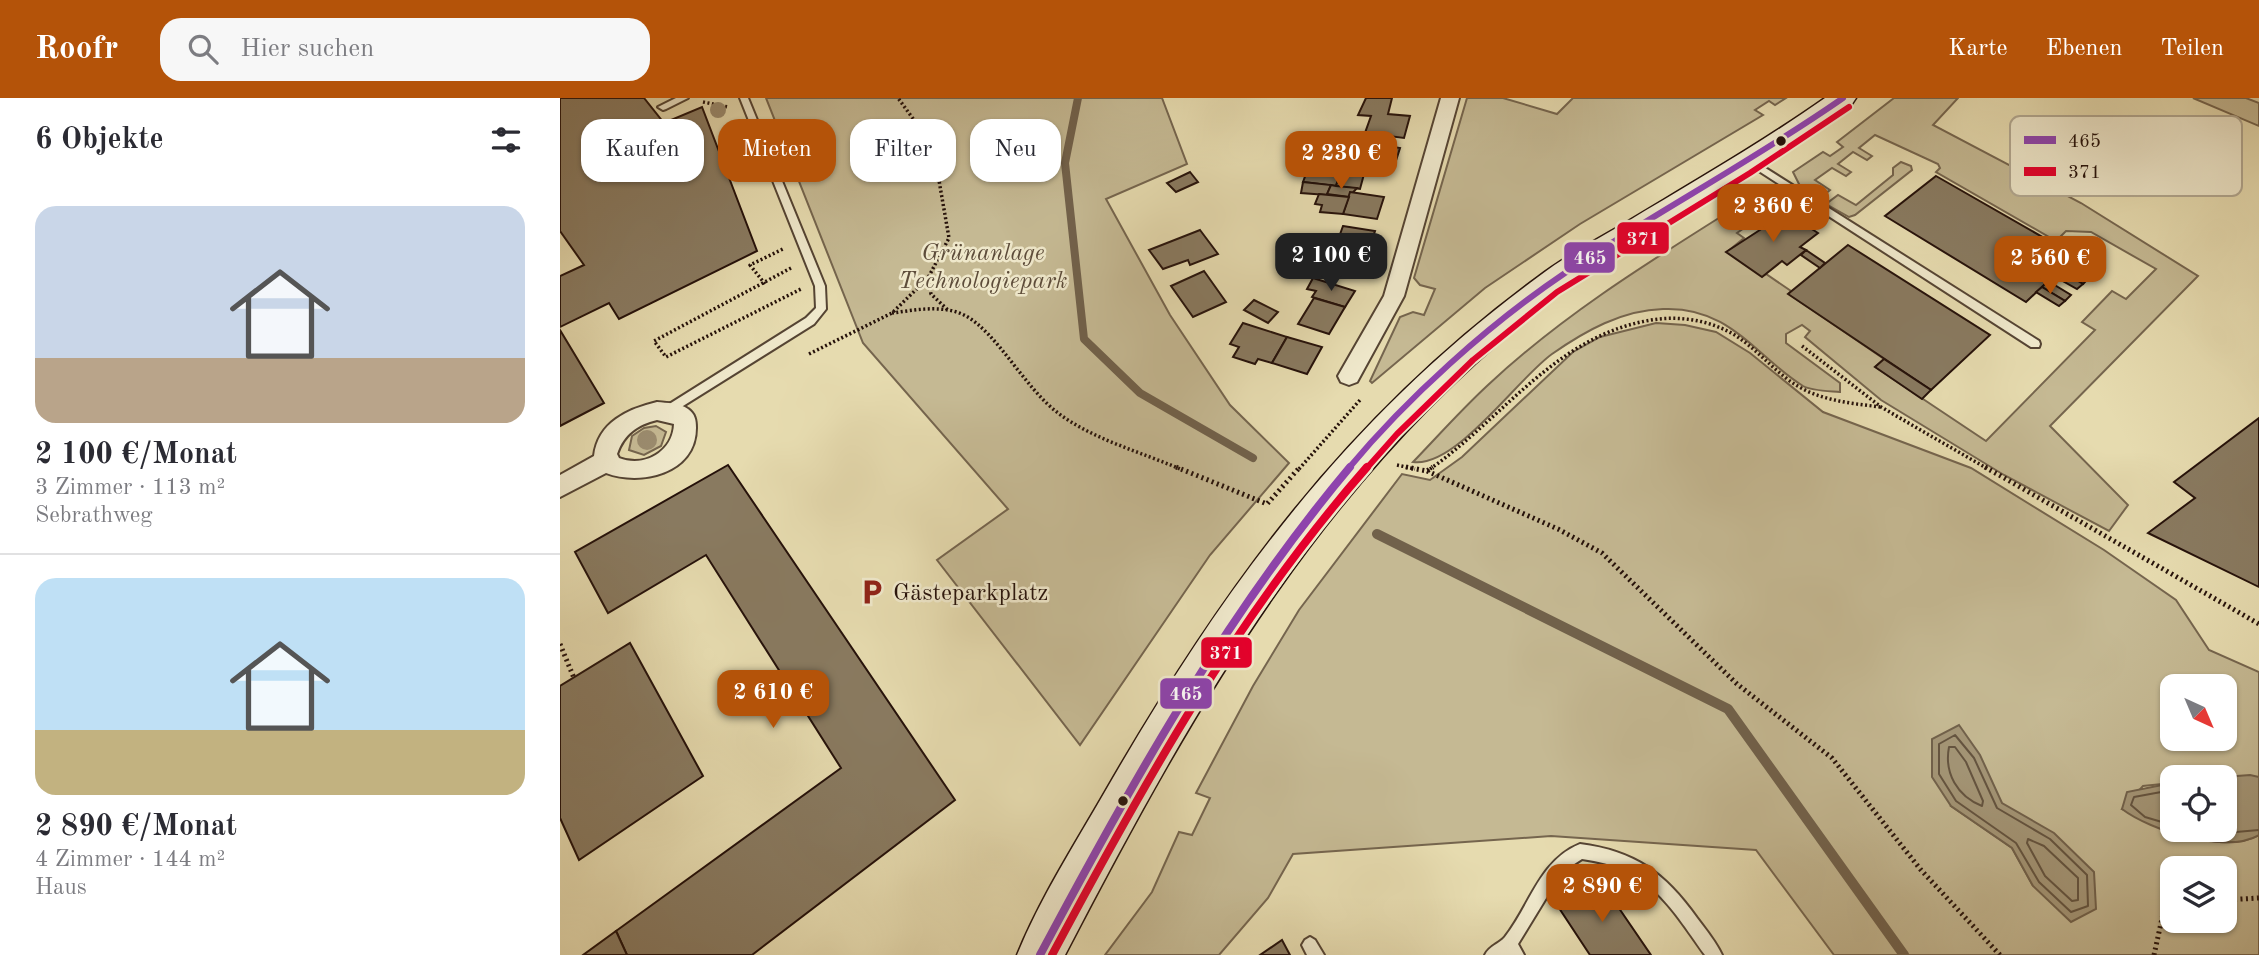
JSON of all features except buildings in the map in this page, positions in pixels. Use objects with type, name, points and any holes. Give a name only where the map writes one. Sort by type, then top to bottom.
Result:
[{"type":"main road","points":[[1040,955],[1121,800],[1242,608],[1329,491],[1424,388],[1546,286],[1843,98]]},
{"type":"street","points":[[1349,376],[1394,296],[1450,98]]},
{"type":"street","points":[[667,411],[678,414],[685,420],[687,429],[676,452],[651,468],[636,472],[623,472],[607,460],[605,451],[617,429],[642,414],[667,411]]},
{"type":"street","points":[[560,487],[607,460]]},
{"type":"lane","points":[[663,107],[684,98]]},
{"type":"lane","points":[[667,411],[810,321],[821,309],[820,286],[744,98]]},
{"type":"lane","points":[[1748,160],[2035,344]]},
{"type":"lane","points":[[1493,955],[1512,949],[1557,867],[1580,851],[1612,854],[1642,868],[1682,911],[1714,955]]},
{"type":"path","points":[[702,98],[704,104],[718,104],[735,112]]},
{"type":"path","points":[[809,354],[892,313],[928,278],[949,238],[933,146],[898,98]]},
{"type":"path","points":[[765,284],[750,265],[793,243]]},
{"type":"path","points":[[796,263],[765,284],[654,341],[666,357],[792,290],[805,289],[809,293]]},
{"type":"path","points":[[928,278],[931,294],[951,312]]},
{"type":"path","points":[[892,313],[932,308],[965,315],[986,332],[1022,379],[1059,414],[1103,437],[1267,504],[1363,397]]},
{"type":"path","points":[[1427,471],[1448,458],[1555,360],[1607,328],[1645,320],[1687,317],[1724,330],[1746,343],[1807,392],[1843,402],[1881,407]]},
{"type":"path","points":[[1802,346],[1881,407],[2259,624]]},
{"type":"path","points":[[1366,450],[1401,468],[1427,471],[1558,529],[1602,553],[1737,684],[1832,758],[1921,870],[2000,955]]},
{"type":"path","points":[[560,644],[574,678]]},
{"type":"path","points":[[2237,899],[2259,898]]},
{"type":"path","points":[[2154,955],[2160,930]]},
{"type":"green space","name":"Grünanlage Technologiepark","points":[[766,98],[1162,98],[1187,164],[1106,199],[1170,315],[1230,405],[1289,463],[1210,555],[1080,745],[937,560],[1008,509],[863,343],[799,182],[836,182],[836,119],[774,119]]},
{"type":"green space","points":[[1467,98],[1503,98],[1557,114],[1573,98],[1786,98],[1775,105],[1769,101],[1755,110],[1763,115],[1580,224],[1485,288],[1372,383],[1370,381],[1400,317],[1413,312],[1424,315],[1435,289],[1420,285],[1414,278]]},
{"type":"green space","points":[[1894,98],[1958,98],[1933,125],[2010,166],[2010,196],[2068,196],[2198,276],[2050,426],[2128,505],[2109,531],[2004,475],[1881,400],[1805,337],[1810,331],[1802,325],[1786,334],[1786,343],[1840,383],[1840,392],[1803,386],[1724,324],[1686,310],[1663,309],[1633,313],[1604,323],[1578,337],[1538,366],[1467,437],[1430,460],[1413,462],[1488,385],[1553,330],[1659,256],[1768,187],[1775,196],[1738,224],[1744,228],[1737,233],[1744,238],[1727,252],[1762,276],[1766,274],[1791,291],[1789,294],[1884,359],[1875,367],[1986,441],[2095,330],[2082,322],[2112,291],[2126,299],[2156,269],[2091,232],[2066,231],[2056,241],[1936,172],[1940,168],[1938,164],[1875,135],[1859,148],[1872,156],[1867,160],[1853,152],[1838,164],[1851,172],[1846,176],[1832,168],[1815,180],[1830,190],[1819,199],[1801,188],[1793,172],[1823,152],[1830,156],[1843,147],[1837,142]]},
{"type":"green space","points":[[2193,98],[2246,98],[2259,103],[2259,126],[2242,119],[2242,116],[2235,116]]},
{"type":"green space","points":[[1901,162],[1911,166],[1912,170],[1855,215],[1849,217],[1826,204],[1838,195],[1856,205],[1893,175],[1893,168]]},
{"type":"green space","points":[[1656,323],[1685,325],[1716,332],[1750,353],[1823,412],[1971,468],[2104,550],[2176,600],[2209,650],[2259,672],[2259,777],[2237,777],[2237,765],[2160,765],[2160,784],[2143,786],[2122,809],[2160,825],[2160,842],[2237,842],[2259,835],[2259,955],[1834,955],[1756,850],[1551,836],[1293,854],[1268,898],[1219,955],[1105,955],[1152,892],[1179,832],[1192,835],[1210,798],[1196,793],[1253,686],[1299,610],[1402,474],[1430,480],[1462,457],[1573,352],[1600,337]],"holes":[[[1991,782],[2033,886],[2012,848],[1951,806]]]},
{"type":"green space","points":[[656,426],[666,432],[661,446],[644,455],[629,450],[632,436],[644,428]]},
{"type":"water","points":[[1959,725],[1980,755],[2002,803],[2054,833],[2094,872],[2096,909],[2071,922],[2033,886],[2012,848],[1951,806],[1932,777],[1932,739]]},
{"type":"water","points":[[2237,776],[2259,777],[2259,835],[2237,841]]},
{"type":"water","points":[[2160,785],[2160,828],[2122,809],[2127,792]]},
{"type":"waterway","points":[[1078,98],[1065,163],[1084,339],[1140,393],[1253,458]]},
{"type":"waterway","points":[[1377,534],[1728,709],[1904,955]]},
{"type":"transit line","name":"465","points":[[1040,955],[1145,763],[1221,638],[1306,519],[1374,439],[1444,372],[1554,280],[1743,165],[1843,98]]},
{"type":"transit line","name":"371","points":[[1052,955],[1154,768],[1208,679],[1266,593],[1328,511],[1397,434],[1473,360],[1557,292],[1750,173],[1849,107]]},
{"type":"place","name":"Gästeparkplatz","points":[[872,592]]}]
